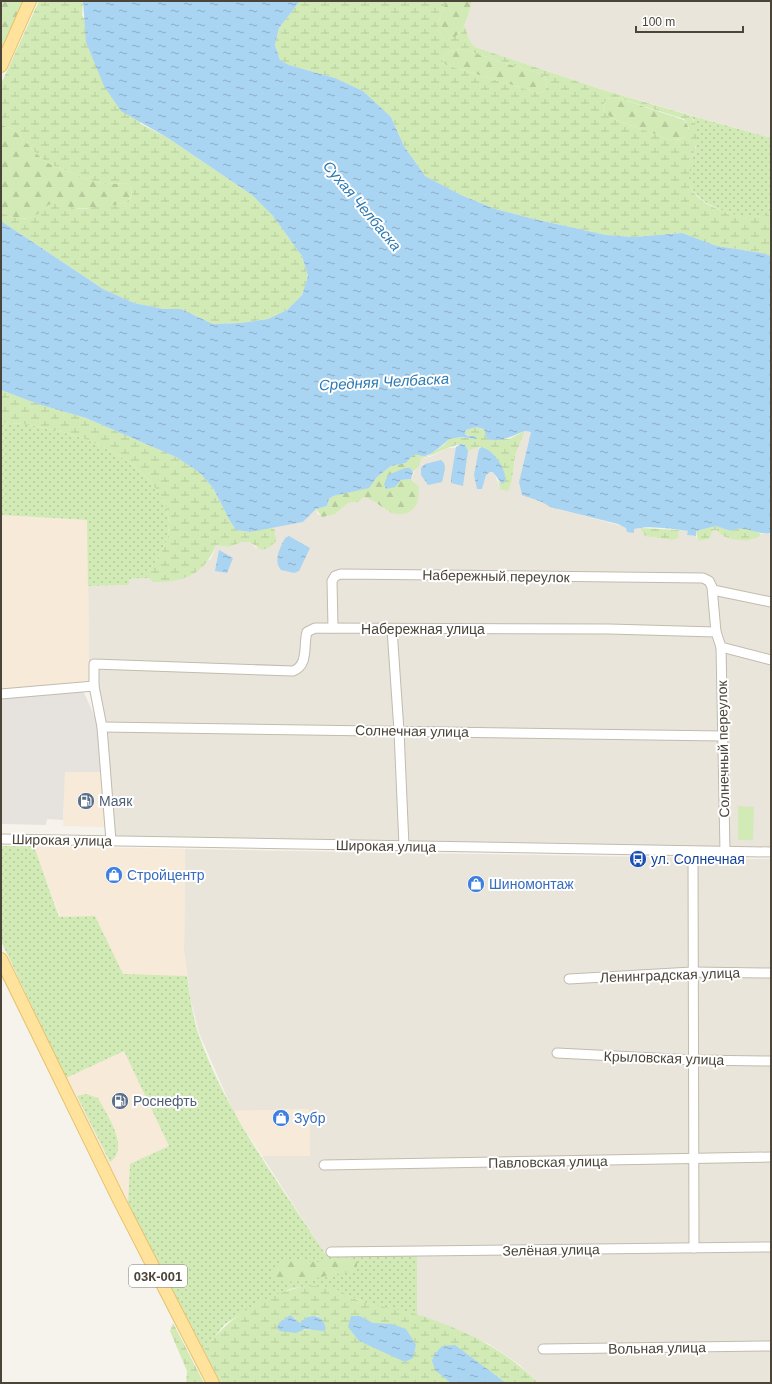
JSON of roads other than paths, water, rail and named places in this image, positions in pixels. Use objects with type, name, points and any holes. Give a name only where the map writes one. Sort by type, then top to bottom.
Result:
[{"type":"main road","points":[[1,66],[30,1]]},
{"type":"main road","name":"03К-001","points":[[1,959],[118,1198],[213,1383]]},
{"type":"street","name":"Набережный переулок","points":[[333,628],[332,581],[335,576],[341,574],[703,578],[709,580],[713,590]]},
{"type":"street","points":[[771,602],[713,590],[716,632],[721,647],[771,660]]},
{"type":"street","name":"Набережная улица","points":[[94,686],[94,664],[293,671],[298,669],[304,660],[307,632],[315,628],[609,629],[716,632]]},
{"type":"street","points":[[392,629],[399,731],[404,846]]},
{"type":"street","name":"Солнечный переулок","points":[[721,647],[725,852]]},
{"type":"street","points":[[1,694],[94,686],[102,727],[111,841]]},
{"type":"street","name":"Солнечная улица","points":[[102,727],[722,736]]},
{"type":"street","name":"Широкая улица","points":[[1,839],[692,852],[771,852]]},
{"type":"street","points":[[692,852],[694,1248]]},
{"type":"street","name":"Ленинградская улица","points":[[569,979],[692,972],[771,973]]},
{"type":"street","name":"Крыловская улица","points":[[557,1053],[694,1060],[771,1061]]},
{"type":"street","name":"Павловская улица","points":[[324,1165],[771,1157]]},
{"type":"street","name":"Зелёная улица","points":[[331,1252],[771,1247]]},
{"type":"street","name":"Вольная улица","points":[[543,1349],[771,1346]]},
{"type":"water","points":[[83,1],[300,1],[279,28],[275,45],[280,60],[289,65],[335,78],[363,91],[391,117],[404,146],[425,176],[461,195],[495,209],[534,219],[606,235],[634,237],[682,233],[717,246],[762,253],[771,256],[771,533],[761,533],[746,529],[736,529],[731,531],[716,526],[696,531],[696,536],[687,535],[688,531],[654,527],[634,529],[634,533],[627,532],[626,528],[618,524],[550,507],[540,501],[522,495],[519,482],[531,432],[525,431],[506,438],[492,440],[487,439],[484,429],[476,427],[466,430],[465,434],[468,436],[475,436],[477,439],[462,437],[449,439],[430,454],[425,456],[415,455],[406,463],[391,466],[377,477],[369,488],[333,496],[329,499],[327,506],[316,509],[303,522],[250,532],[236,530],[213,488],[200,473],[176,457],[86,418],[38,404],[1,390],[1,221],[103,289],[134,303],[164,309],[181,309],[213,324],[240,323],[268,319],[287,310],[302,295],[308,276],[302,256],[273,216],[252,195],[168,138],[121,111],[104,86],[86,42]]},
{"type":"water","points":[[461,444],[465,445],[468,451],[463,486],[451,483],[456,447]]},
{"type":"water","points":[[482,447],[491,452],[499,461],[504,472],[505,482],[502,484],[493,472],[490,472],[486,475],[482,489],[477,489],[474,475],[479,449]]},
{"type":"water","points":[[441,460],[444,463],[445,469],[442,482],[428,485],[421,475],[421,468],[425,464]]},
{"type":"water","points":[[405,468],[410,468],[413,472],[411,479],[401,480],[395,487],[386,489],[384,484],[388,475]]},
{"type":"water","points":[[289,536],[310,548],[299,571],[294,573],[281,570],[277,558],[285,538]]},
{"type":"water","points":[[219,550],[233,558],[227,573],[215,571]]},
{"type":"water","points":[[290,1315],[300,1323],[308,1317],[316,1316],[322,1320],[326,1329],[324,1331],[305,1329],[296,1333],[280,1331],[277,1328],[279,1323]]},
{"type":"water","points":[[351,1316],[360,1316],[373,1323],[392,1324],[406,1329],[416,1345],[413,1358],[405,1362],[359,1341],[348,1327]]},
{"type":"water","points":[[455,1345],[506,1383],[451,1383],[436,1371],[432,1361],[434,1355],[442,1346]]},
{"type":"place","name":"Маяк","points":[[86,801]]},
{"type":"place","name":"ул. Солнечная","points":[[638,859]]},
{"type":"place","name":"Стройцентр","points":[[114,875]]},
{"type":"place","name":"Шиномонтаж","points":[[476,884]]},
{"type":"place","name":"Роснефть","points":[[120,1101]]},
{"type":"place","name":"Зубр","points":[[281,1118]]},
{"type":"water label","name":"Сухая Челбаска","points":[[362,206]]},
{"type":"water label","name":"Средняя Челбаска","points":[[384,382]]}]
